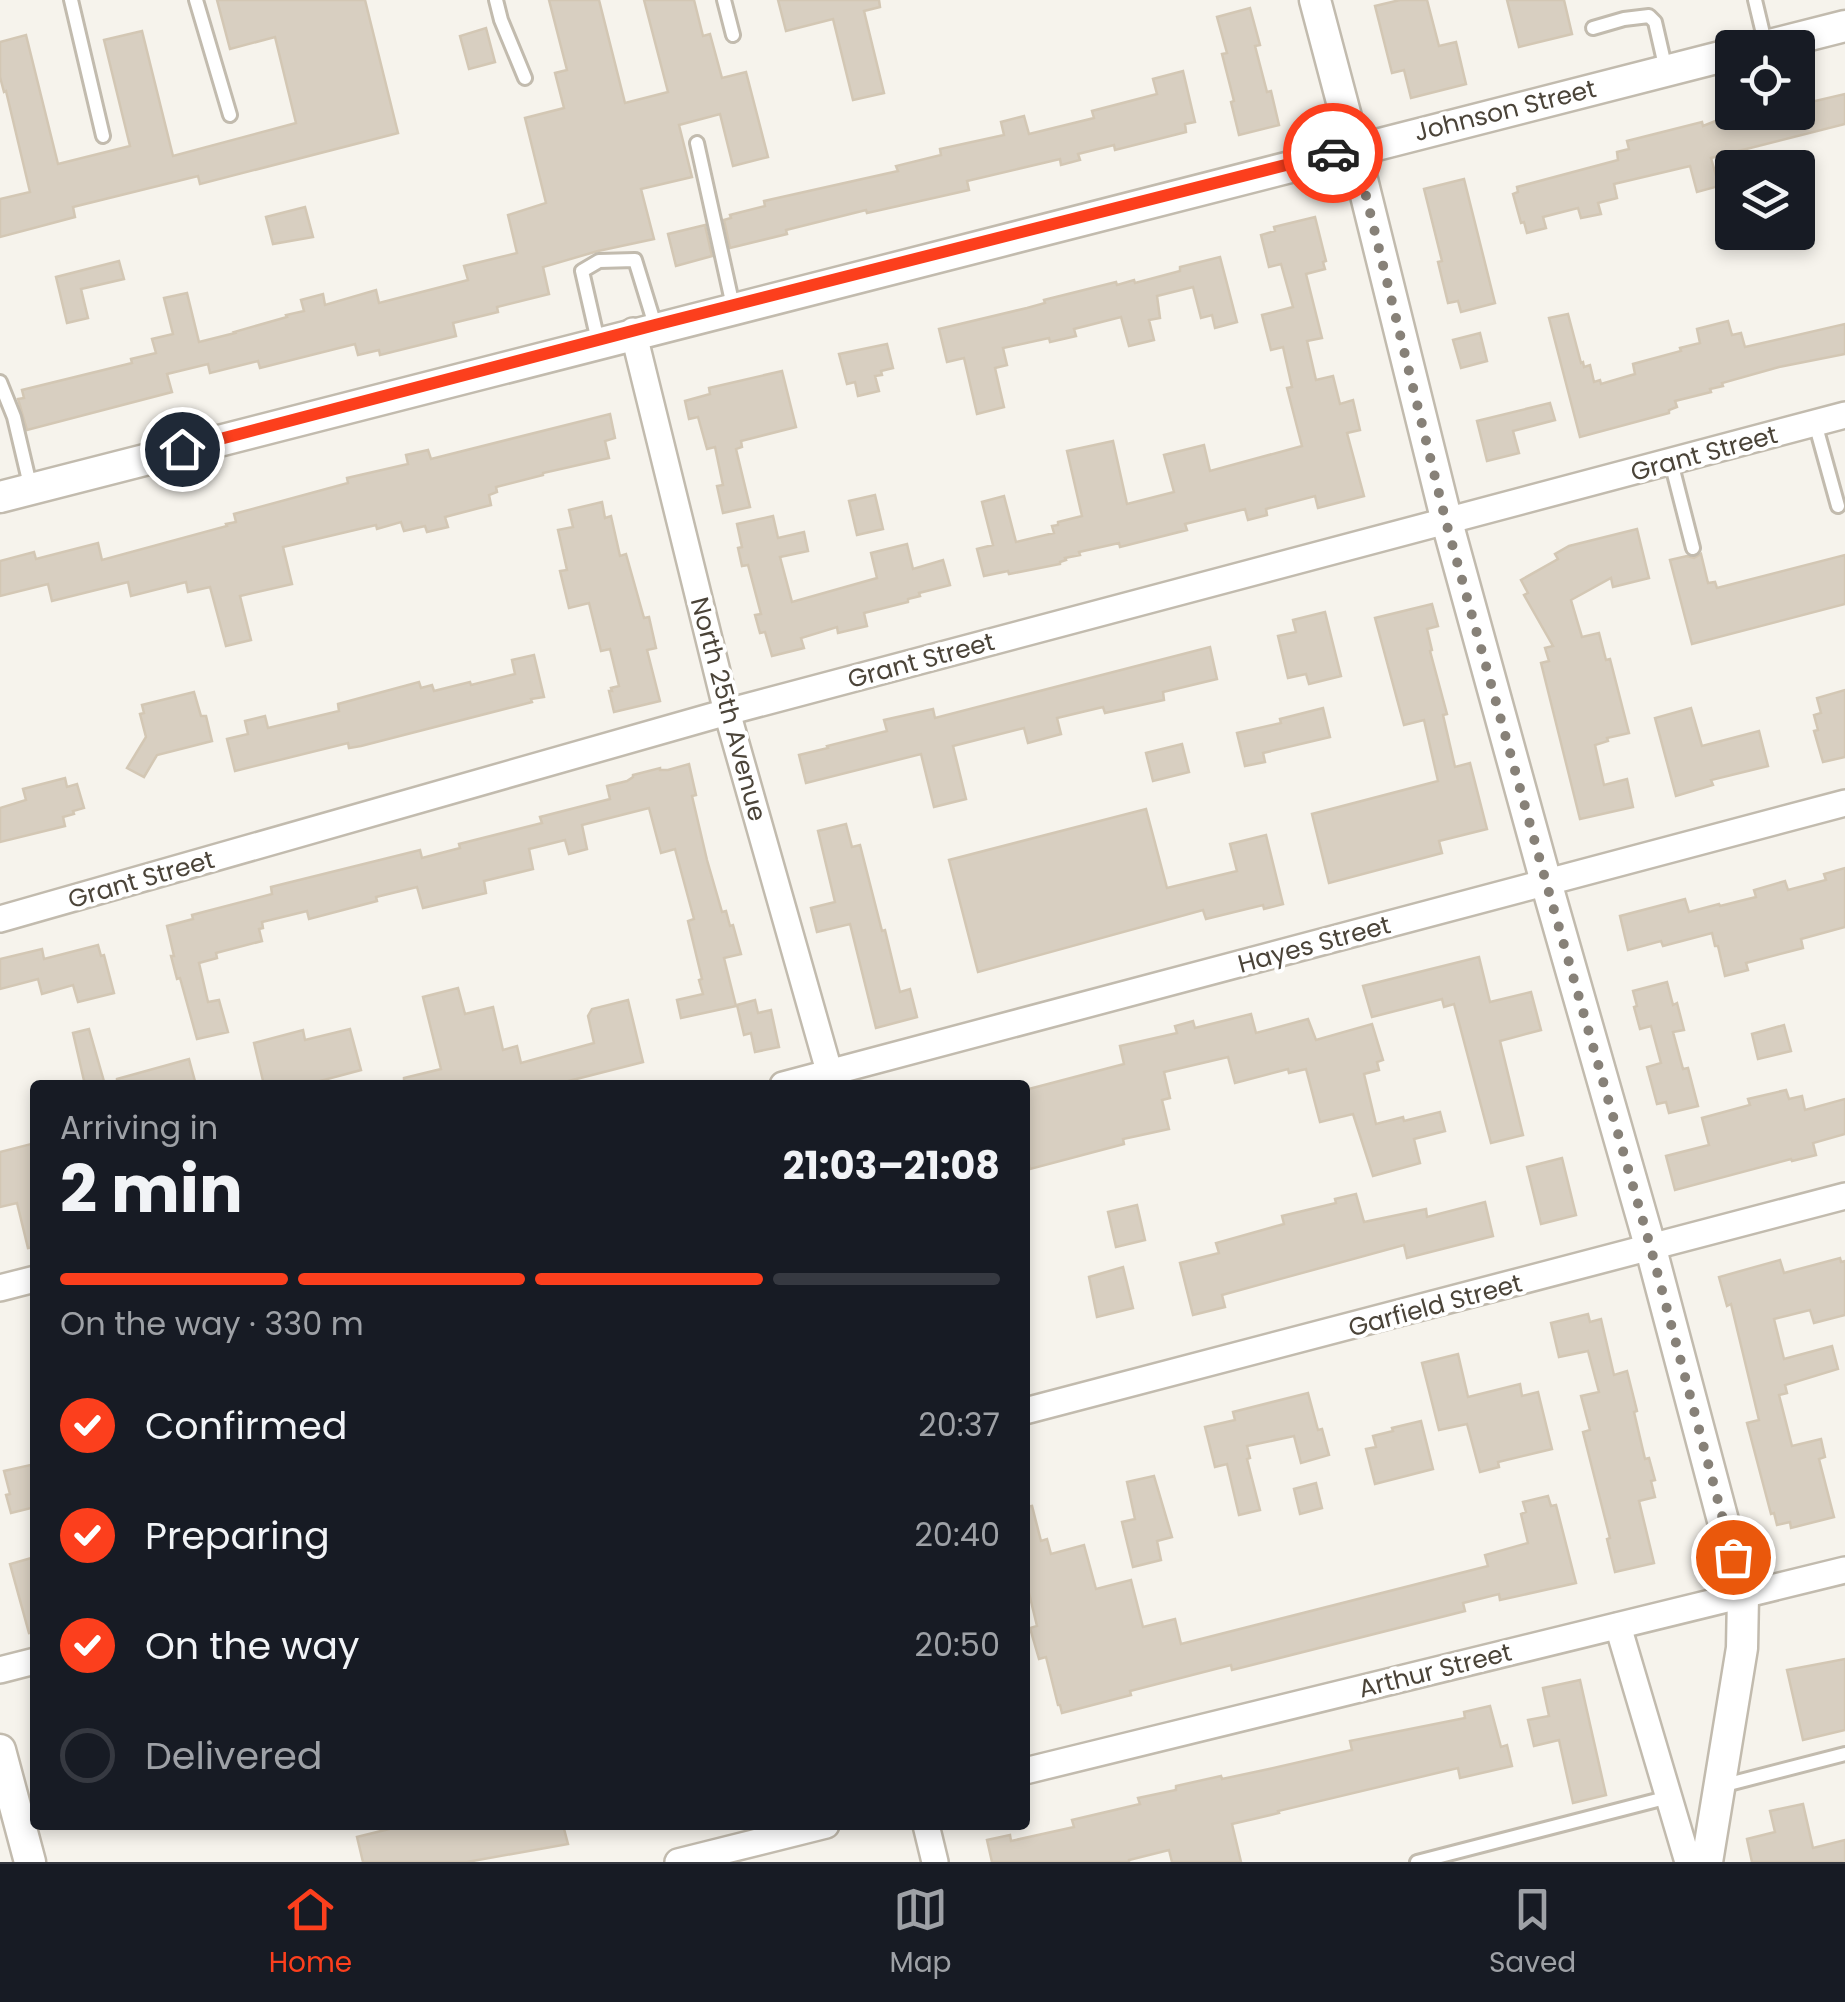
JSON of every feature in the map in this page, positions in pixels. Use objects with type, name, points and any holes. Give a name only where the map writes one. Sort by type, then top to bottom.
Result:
[{"type":"street","points":[[1315,0],[1446,522],[1651,1249],[1743,1596],[1742,1648],[1706,1862]]},
{"type":"street","points":[[1815,33],[1845,26]]},
{"type":"street","name":"Johnson Street","points":[[0,497],[644,328],[1715,58]]},
{"type":"street","name":"North 25th Avenue","points":[[644,328],[727,712],[832,1079]]},
{"type":"street","name":"Grant Street","points":[[0,919],[727,712],[1845,415]]},
{"type":"street","name":"Hayes Street","points":[[832,1079],[1845,803]]},
{"type":"street","name":"Garfield Street","points":[[1030,1410],[1845,1196]]},
{"type":"street","points":[[0,1288],[30,1279]]},
{"type":"street","name":"Arthur Street","points":[[1030,1770],[1845,1570]]},
{"type":"street","points":[[1618,1626],[1688,1862]]},
{"type":"street","points":[[0,1670],[30,1662]]},
{"type":"street","points":[[0,1750],[30,1862]]},
{"type":"street","points":[[678,1862],[806,1830]]},
{"type":"street","points":[[927,1830],[935,1862]]},
{"type":"lane","points":[[71,0],[104,136]]},
{"type":"lane","points":[[196,0],[230,114]]},
{"type":"lane","points":[[496,0],[525,78]]},
{"type":"lane","points":[[724,0],[733,35]]},
{"type":"lane","points":[[1755,0],[1760,30]]},
{"type":"lane","points":[[1593,28],[1649,16],[1655,22],[1666,70]]},
{"type":"lane","points":[[696,143],[733,306]]},
{"type":"lane","points":[[598,341],[582,272],[598,262],[635,260],[644,328]]},
{"type":"lane","points":[[0,382],[14,417],[31,489]]},
{"type":"lane","points":[[1815,423],[1838,506]]},
{"type":"lane","points":[[1671,462],[1693,548]]},
{"type":"lane","points":[[1719,1786],[1845,1754]]},
{"type":"lane","points":[[1417,1862],[1669,1798]]},
{"type":"building","points":[[217,0],[365,0],[398,133],[200,184],[198,176],[73,207],[75,217],[0,237],[0,199],[30,192],[0,77],[0,42],[26,35],[58,164],[130,146],[104,40],[142,31],[173,156],[296,123],[275,37],[230,49]]},
{"type":"building","points":[[549,0],[599,0],[625,103],[668,92],[644,0],[694,0],[703,36],[710,34],[722,78],[746,72],[768,157],[733,166],[720,114],[679,125],[692,177],[641,189],[654,239],[543,267],[549,294],[453,323],[456,336],[380,355],[379,350],[358,355],[355,344],[260,368],[258,361],[210,373],[208,364],[167,374],[172,392],[27,430],[18,399],[24,398],[22,390],[132,363],[131,359],[156,353],[152,339],[173,334],[164,298],[187,293],[199,342],[304,311],[301,300],[323,294],[325,305],[376,290],[379,303],[468,280],[464,266],[517,253],[508,215],[546,203],[525,118],[564,108],[555,73],[567,70]]},
{"type":"building","points":[[778,0],[879,0],[880,7],[864,11],[884,93],[853,100],[833,19],[786,31]]},
{"type":"building","points":[[1400,0],[1427,0],[1439,46],[1456,42],[1466,84],[1411,98],[1404,70],[1392,73],[1375,6]]},
{"type":"building","points":[[1507,0],[1564,0],[1572,34],[1519,47]]},
{"type":"building","points":[[1250,8],[1260,45],[1255,46],[1279,125],[1239,135],[1222,54],[1227,53],[1217,17]]},
{"type":"building","points":[[486,28],[495,62],[469,69],[460,36]]},
{"type":"building","points":[[1183,71],[1195,122],[1185,124],[1186,132],[1115,150],[1114,145],[1078,154],[1080,160],[1061,165],[1060,159],[967,181],[969,190],[867,213],[866,210],[730,248],[724,220],[765,206],[764,201],[898,171],[896,166],[941,155],[940,149],[1004,135],[1001,122],[1024,116],[1029,134],[1094,118],[1092,111],[1157,94],[1153,79]]},
{"type":"building","points":[[1845,94],[1845,124],[1743,150],[1715,150],[1715,157],[1711,158],[1715,187],[1697,192],[1690,166],[1614,184],[1617,198],[1598,203],[1601,214],[1581,218],[1578,208],[1543,217],[1546,228],[1527,233],[1524,222],[1521,223],[1513,194],[1518,192],[1517,187],[1618,160],[1617,152],[1629,149],[1627,141],[1715,121],[1715,130],[1815,130],[1815,101]]},
{"type":"building","points":[[1464,179],[1495,303],[1461,312],[1458,301],[1448,303],[1424,189]]},
{"type":"building","points":[[305,207],[313,237],[273,244],[266,217]]},
{"type":"building","points":[[1315,217],[1325,269],[1306,274],[1322,338],[1307,341],[1316,380],[1333,376],[1340,404],[1353,400],[1360,430],[1347,433],[1364,496],[1318,508],[1315,496],[1266,509],[1267,515],[1248,520],[1245,509],[1185,524],[1187,530],[1120,547],[1119,543],[1079,552],[1080,555],[1065,558],[1060,564],[984,576],[977,549],[993,545],[982,502],[1004,496],[1016,542],[1054,533],[1052,526],[1058,522],[1082,516],[1067,451],[1113,441],[1127,504],[1174,492],[1164,455],[1204,445],[1210,471],[1302,446],[1287,388],[1292,387],[1283,347],[1271,350],[1262,315],[1293,307],[1281,264],[1269,267],[1261,235],[1275,231],[1274,227]]},
{"type":"building","points":[[705,225],[712,256],[676,266],[668,234]]},
{"type":"building","points":[[1220,257],[1237,322],[1215,328],[1212,315],[1201,318],[1193,287],[1157,296],[1160,318],[1149,320],[1154,340],[1129,346],[1121,317],[1074,329],[1076,336],[1003,348],[1007,365],[995,368],[1004,407],[977,414],[964,358],[947,362],[939,329],[1116,282],[1135,283]]},
{"type":"building","points":[[119,261],[124,279],[81,289],[88,318],[67,323],[56,277]]},
{"type":"building","points":[[1568,314],[1581,363],[1584,367],[1590,365],[1594,382],[1600,380],[1601,384],[1635,374],[1633,364],[1700,343],[1697,329],[1728,321],[1732,335],[1741,333],[1745,347],[1845,324],[1845,354],[1722,383],[1711,392],[1675,401],[1677,407],[1669,413],[1580,437],[1549,318]]},
{"type":"building","points":[[1480,333],[1487,361],[1461,368],[1453,340]]},
{"type":"building","points":[[887,344],[893,368],[875,376],[879,391],[858,396],[855,382],[847,384],[839,354]]},
{"type":"building","points":[[782,371],[796,427],[741,441],[742,447],[736,449],[750,507],[723,513],[717,486],[723,485],[715,447],[707,449],[698,417],[689,419],[685,401],[710,394],[709,388]]},
{"type":"building","points":[[1550,403],[1555,420],[1513,431],[1519,453],[1487,461],[1477,421]]},
{"type":"building","points":[[610,414],[615,438],[605,441],[609,458],[496,487],[497,492],[489,495],[491,505],[445,517],[448,527],[427,532],[425,526],[404,531],[401,522],[377,529],[376,525],[283,547],[292,584],[240,596],[251,640],[226,646],[210,587],[188,592],[186,582],[131,596],[128,582],[52,601],[48,584],[0,596],[0,561],[34,552],[36,559],[98,543],[102,560],[227,526],[236,522],[234,514],[348,483],[347,478],[408,464],[406,455],[428,450],[431,459]]},
{"type":"building","points":[[875,495],[883,529],[857,535],[849,501]]},
{"type":"building","points":[[602,502],[605,518],[611,516],[620,556],[626,554],[644,618],[649,617],[656,648],[647,650],[660,701],[614,712],[609,691],[619,686],[610,649],[601,651],[589,603],[569,608],[560,571],[567,570],[558,530],[573,527],[569,510]]},
{"type":"building","points":[[773,516],[778,538],[804,532],[808,551],[780,557],[792,602],[877,578],[871,553],[907,544],[913,569],[943,560],[950,585],[919,593],[908,602],[864,613],[867,626],[838,633],[837,627],[801,638],[804,648],[772,656],[755,615],[761,614],[748,565],[742,566],[737,524]]},
{"type":"building","points":[[1637,529],[1649,578],[1613,587],[1611,578],[1571,600],[1582,637],[1599,633],[1606,660],[1610,659],[1629,733],[1595,745],[1604,785],[1627,779],[1633,807],[1580,819],[1541,663],[1549,661],[1545,648],[1553,646],[1524,595],[1528,593],[1521,580],[1558,559],[1555,554],[1569,546]]},
{"type":"building","points":[[1701,554],[1708,583],[1715,582],[1717,588],[1845,555],[1845,604],[1692,644],[1670,560]]},
{"type":"building","points":[[1432,604],[1438,626],[1427,629],[1430,651],[1447,714],[1443,715],[1455,767],[1470,763],[1487,829],[1439,841],[1442,853],[1329,883],[1312,814],[1438,781],[1424,720],[1404,725],[1375,618]]},
{"type":"building","points":[[1325,612],[1341,676],[1309,684],[1306,674],[1288,678],[1278,636],[1296,632],[1293,620]]},
{"type":"building","points":[[1210,647],[1217,679],[1163,692],[1164,700],[1105,713],[1103,707],[1057,718],[1061,734],[1028,743],[1024,728],[953,746],[966,799],[934,807],[921,754],[806,783],[799,755],[887,731],[884,720],[933,709],[935,718]]},
{"type":"building","points":[[534,655],[544,697],[531,699],[532,702],[361,746],[349,748],[348,743],[235,771],[227,739],[248,734],[245,721],[265,716],[268,728],[339,711],[338,704],[419,682],[421,688],[432,685],[434,691],[470,682],[471,685],[515,674],[512,660]]},
{"type":"building","points":[[1845,690],[1845,757],[1823,762],[1814,731],[1818,730],[1814,715],[1821,713],[1817,698]]},
{"type":"building","points":[[194,692],[212,741],[157,755],[144,777],[127,768],[146,737],[140,714],[144,713],[142,705]]},
{"type":"building","points":[[1323,708],[1330,737],[1263,753],[1265,762],[1245,766],[1237,733]]},
{"type":"building","points":[[1691,708],[1702,746],[1759,731],[1768,766],[1711,780],[1713,785],[1676,796],[1655,718]]},
{"type":"building","points":[[1182,744],[1189,772],[1153,781],[1146,753]]},
{"type":"building","points":[[689,764],[707,860],[722,912],[726,911],[730,926],[733,925],[741,954],[724,958],[736,1006],[681,1018],[677,1000],[703,994],[688,921],[694,919],[675,849],[661,853],[649,808],[582,825],[587,849],[569,854],[565,840],[529,849],[533,869],[484,881],[486,893],[423,908],[417,887],[309,919],[307,911],[262,922],[262,941],[216,953],[217,958],[199,963],[208,1002],[219,1000],[228,1032],[197,1039],[180,978],[177,979],[167,926],[193,919],[192,915],[272,894],[271,887],[420,850],[422,858],[460,848],[459,844],[542,823],[540,817],[610,799],[607,786],[627,781],[633,775]]},
{"type":"building","points":[[65,778],[67,787],[77,784],[84,808],[63,817],[65,826],[0,842],[0,808],[26,800],[23,789]]},
{"type":"building","points":[[1146,809],[1167,888],[1237,871],[1230,844],[1266,835],[1283,904],[1206,919],[1203,910],[978,972],[949,860]]},
{"type":"building","points":[[846,824],[852,847],[860,845],[900,992],[910,989],[917,1017],[876,1028],[850,924],[817,932],[811,908],[835,902],[818,831]]},
{"type":"building","points":[[1845,868],[1845,927],[1801,939],[1803,948],[1746,963],[1748,970],[1725,976],[1712,933],[1663,946],[1661,941],[1628,950],[1620,916],[1685,899],[1689,912],[1720,906],[1756,897],[1754,890],[1785,881],[1788,890],[1826,880],[1824,874]]},
{"type":"building","points":[[98,945],[114,993],[78,1002],[73,985],[42,994],[38,979],[0,989],[0,959],[42,949],[44,959]]},
{"type":"building","points":[[1479,957],[1490,1002],[1531,992],[1541,1030],[1500,1041],[1523,1135],[1491,1143],[1454,1004],[1444,1007],[1442,999],[1372,1017],[1363,986]]},
{"type":"building","points":[[1667,982],[1684,1030],[1673,1032],[1698,1106],[1669,1113],[1666,1102],[1657,1104],[1647,1067],[1661,1063],[1651,1026],[1640,1029],[1633,991]]},
{"type":"building","points":[[458,988],[465,1014],[493,1007],[503,1050],[517,1046],[521,1063],[594,1043],[588,1016],[592,1009],[628,1000],[643,1062],[573,1080],[404,1080],[441,1069],[423,997]]},
{"type":"building","points":[[755,1000],[758,1013],[771,1010],[779,1047],[755,1052],[751,1033],[744,1035],[737,1005]]},
{"type":"building","points":[[1251,1014],[1256,1033],[1308,1019],[1316,1040],[1372,1024],[1383,1060],[1377,1062],[1379,1070],[1364,1074],[1376,1124],[1440,1112],[1445,1131],[1414,1139],[1420,1163],[1373,1176],[1353,1114],[1320,1122],[1306,1069],[1289,1073],[1288,1069],[1235,1083],[1228,1057],[1164,1072],[1170,1098],[1162,1100],[1169,1129],[1123,1139],[1124,1144],[1030,1169],[1030,1089],[1124,1064],[1120,1046],[1177,1033],[1175,1026],[1193,1021],[1195,1028]]},
{"type":"building","points":[[1784,1025],[1791,1051],[1758,1059],[1752,1034]]},
{"type":"building","points":[[89,1029],[104,1080],[84,1080],[73,1033]]},
{"type":"building","points":[[350,1029],[361,1070],[324,1080],[263,1080],[254,1043],[303,1030],[305,1040]]},
{"type":"building","points":[[189,1059],[195,1080],[117,1080]]},
{"type":"building","points":[[1786,1090],[1789,1099],[1802,1096],[1805,1110],[1845,1099],[1845,1134],[1813,1143],[1816,1155],[1675,1190],[1666,1156],[1709,1145],[1702,1118],[1750,1105],[1748,1099]]},
{"type":"building","points":[[30,1144],[30,1248],[17,1203],[0,1207],[0,1152]]},
{"type":"building","points":[[1562,1158],[1576,1215],[1541,1224],[1527,1167]]},
{"type":"building","points":[[1356,1194],[1364,1222],[1426,1209],[1427,1217],[1485,1202],[1493,1236],[1407,1258],[1404,1245],[1222,1295],[1225,1307],[1193,1315],[1180,1263],[1219,1253],[1216,1243],[1284,1224],[1282,1216]]},
{"type":"building","points":[[1137,1205],[1145,1240],[1116,1247],[1108,1212]]},
{"type":"building","points":[[1840,1258],[1845,1261],[1845,1315],[1814,1323],[1810,1310],[1774,1319],[1784,1359],[1832,1346],[1838,1369],[1785,1385],[1787,1393],[1779,1395],[1792,1446],[1821,1439],[1825,1457],[1819,1459],[1834,1517],[1791,1528],[1790,1522],[1777,1525],[1774,1513],[1771,1514],[1747,1423],[1759,1420],[1731,1304],[1727,1306],[1719,1277],[1780,1260],[1784,1273]]},
{"type":"building","points":[[1123,1267],[1133,1308],[1097,1317],[1089,1277]]},
{"type":"building","points":[[1588,1314],[1590,1322],[1601,1319],[1614,1375],[1627,1371],[1645,1459],[1649,1458],[1655,1480],[1651,1481],[1655,1497],[1639,1501],[1654,1563],[1615,1572],[1583,1432],[1590,1430],[1581,1396],[1599,1392],[1588,1351],[1559,1357],[1551,1323]]},
{"type":"building","points":[[1458,1354],[1468,1397],[1520,1384],[1522,1396],[1538,1392],[1552,1449],[1498,1462],[1499,1467],[1480,1472],[1467,1424],[1439,1430],[1422,1363]]},
{"type":"building","points":[[1308,1393],[1329,1455],[1301,1463],[1294,1436],[1247,1446],[1260,1510],[1239,1515],[1227,1464],[1215,1467],[1205,1427],[1235,1420],[1233,1412]]},
{"type":"building","points":[[1421,1421],[1433,1469],[1375,1484],[1366,1449],[1376,1447],[1373,1436]]},
{"type":"building","points":[[30,1465],[30,1508],[11,1513],[4,1471]]},
{"type":"building","points":[[1154,1476],[1172,1537],[1157,1541],[1161,1560],[1133,1567],[1122,1522],[1135,1519],[1127,1482]]},
{"type":"building","points":[[1316,1483],[1322,1508],[1300,1514],[1294,1489]]},
{"type":"building","points":[[1548,1496],[1551,1506],[1556,1505],[1576,1583],[1500,1600],[1499,1594],[1463,1603],[1465,1611],[1232,1670],[1231,1665],[1062,1713],[1046,1657],[1039,1659],[1030,1628],[1037,1626],[1030,1597],[1030,1506],[1041,1541],[1047,1539],[1051,1554],[1084,1545],[1096,1589],[1131,1580],[1143,1627],[1175,1619],[1181,1644],[1488,1566],[1485,1555],[1528,1543],[1521,1514],[1526,1512],[1523,1502]]},
{"type":"building","points":[[30,1558],[30,1633],[29,1633],[10,1564]]},
{"type":"building","points":[[1845,1659],[1845,1730],[1803,1740],[1787,1670]]},
{"type":"building","points":[[1580,1680],[1606,1795],[1573,1803],[1559,1740],[1534,1746],[1528,1720],[1549,1716],[1543,1688]]},
{"type":"building","points":[[1490,1706],[1501,1747],[1507,1745],[1512,1766],[1460,1778],[1458,1768],[1232,1824],[1241,1862],[1172,1862],[1169,1850],[1129,1862],[992,1862],[987,1840],[1010,1835],[1011,1841],[1074,1827],[1072,1820],[1140,1804],[1138,1798],[1176,1790],[1176,1786],[1352,1750],[1350,1741],[1465,1718],[1464,1712]]},
{"type":"building","points":[[1803,1804],[1813,1848],[1845,1840],[1845,1862],[1752,1862],[1747,1839],[1775,1832],[1770,1811]]},
{"type":"building","points":[[385,1830],[564,1830],[568,1844],[467,1862],[363,1862],[357,1837]]},
{"type":"way so far","points":[[1333,153],[1354,147],[1446,522],[1651,1249],[1733,1557]]},
{"type":"route","points":[[182,449],[1333,153]]}]
